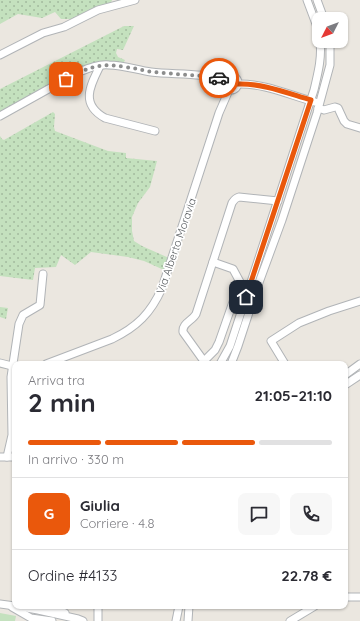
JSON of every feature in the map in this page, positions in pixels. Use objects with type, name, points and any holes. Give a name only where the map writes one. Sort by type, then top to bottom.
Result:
[{"type":"street","points":[[0,55],[42,33],[64,27],[98,10],[135,0]]},
{"type":"street","points":[[308,0],[312,12]]},
{"type":"street","points":[[317,0],[321,12]]},
{"type":"street","points":[[254,287],[272,217],[311,100],[321,61],[321,48]]},
{"type":"street","points":[[222,361],[230,346],[282,220],[318,108],[330,65],[330,48]]},
{"type":"street","points":[[0,116],[79,72],[108,64],[151,72],[212,77],[224,81]]},
{"type":"street","points":[[100,66],[88,94],[92,108],[97,114],[104,118],[155,131]]},
{"type":"street","points":[[231,76],[236,79],[236,88],[229,90],[226,88],[224,81],[227,77],[231,76]]},
{"type":"street","points":[[237,84],[248,83],[259,85],[311,100],[318,108]]},
{"type":"street","name":"Via Alberto Moravia","points":[[54,361],[121,334],[136,325],[154,304],[162,288],[229,90]]},
{"type":"street","points":[[308,110],[318,108],[324,110],[335,107],[338,108],[347,124],[360,128]]},
{"type":"street","points":[[204,361],[182,329],[196,314],[233,200],[239,197],[289,197]]},
{"type":"street","points":[[272,217],[282,220]]},
{"type":"street","points":[[207,361],[220,342],[240,282],[233,269],[213,262]]},
{"type":"street","points":[[13,361],[19,324],[23,315],[40,305],[43,274]]},
{"type":"street","points":[[232,361],[238,346],[250,298]]},
{"type":"street","points":[[283,361],[271,341],[299,323],[360,301]]},
{"type":"street","points":[[0,363],[12,366]]},
{"type":"street","points":[[348,373],[360,364]]},
{"type":"street","points":[[348,383],[360,375]]},
{"type":"street","points":[[3,457],[12,435]]},
{"type":"street","points":[[348,597],[360,598]]},
{"type":"street","points":[[0,604],[12,606]]},
{"type":"street","points":[[23,609],[81,620]]},
{"type":"street","points":[[23,609],[31,618],[52,621]]},
{"type":"street","points":[[57,609],[81,620]]},
{"type":"street","points":[[98,609],[98,621]]},
{"type":"street","points":[[176,621],[178,609]]},
{"type":"street","points":[[188,621],[189,609]]},
{"type":"street","points":[[290,621],[310,609]]},
{"type":"green space","points":[[0,0],[112,0],[111,3],[72,19],[61,19],[55,12],[42,18],[18,14],[0,24]]},
{"type":"green space","points":[[124,26],[134,26],[123,50],[117,49],[116,53],[118,57],[125,60],[124,62],[105,62],[0,112],[0,89]]},
{"type":"green space","points":[[53,112],[55,114],[55,131],[108,151],[126,153],[126,158],[157,161],[150,187],[138,203],[132,217],[132,231],[134,241],[169,258],[164,270],[144,261],[128,257],[91,252],[75,265],[61,255],[56,267],[35,268],[33,280],[0,276],[0,136],[4,140]]},
{"type":"green space","points":[[0,307],[8,308],[6,319],[0,317]]},
{"type":"green space","points":[[0,613],[16,616],[15,621],[0,621]]},
{"type":"way so far","points":[[66,79],[79,72],[108,64],[151,72],[219,78]]},
{"type":"route","points":[[219,78],[224,81],[227,77],[231,76],[236,79],[237,84],[248,83],[259,85],[311,100],[246,297]]}]
